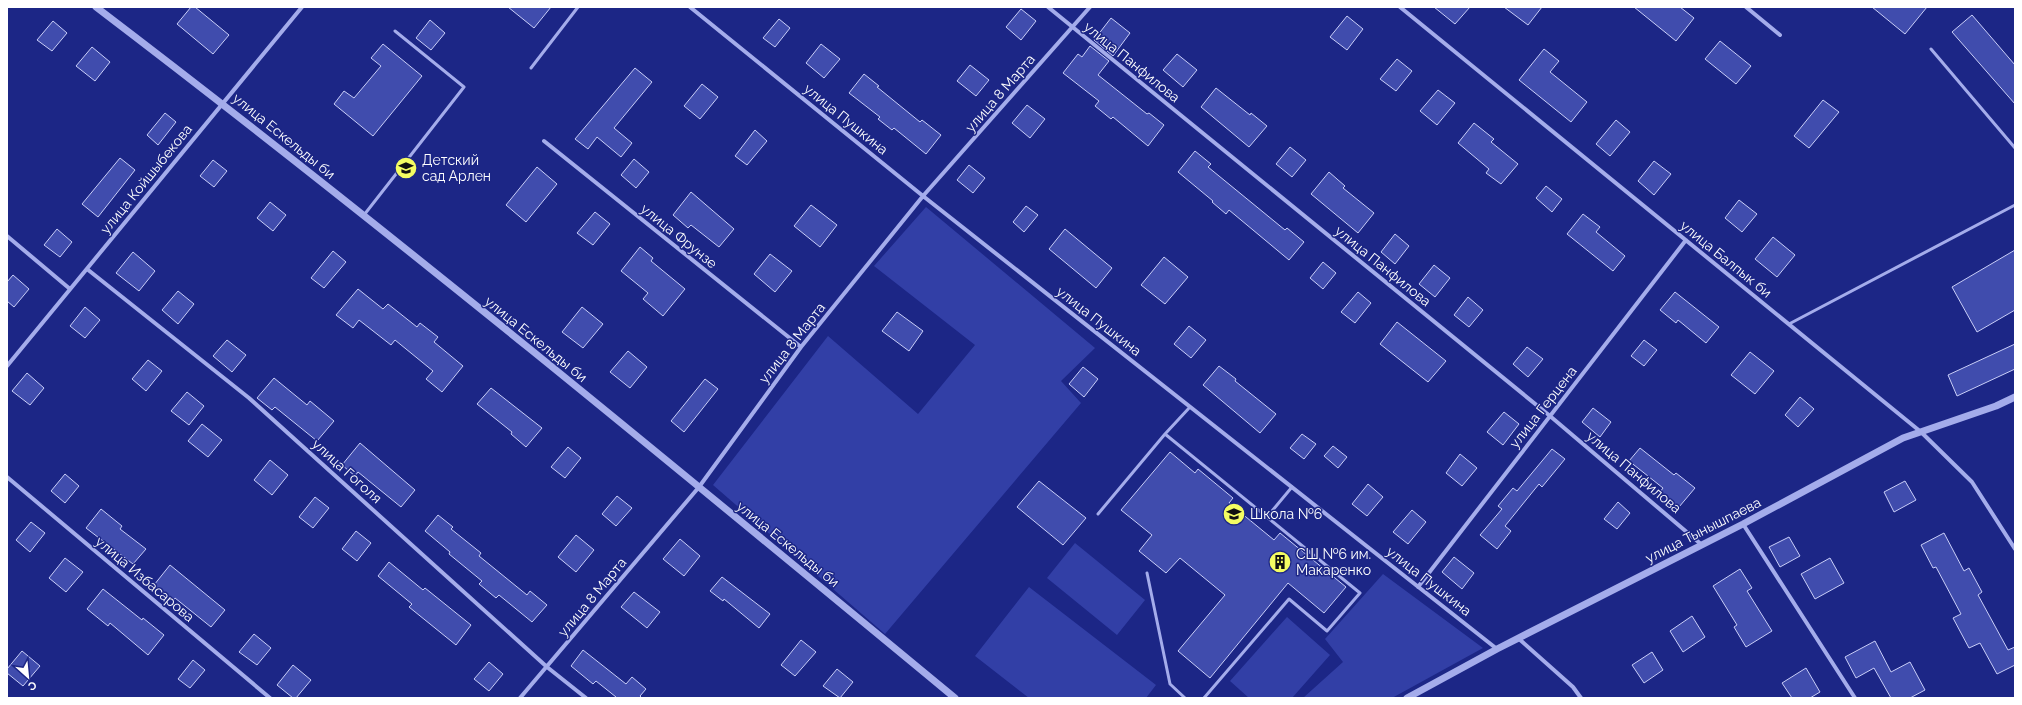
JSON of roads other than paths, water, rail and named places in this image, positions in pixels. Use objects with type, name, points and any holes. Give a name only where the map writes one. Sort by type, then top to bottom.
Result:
[{"type":"street","name":"улица Ескельды би","points":[[96,7],[223,103],[699,487],[955,698]]},
{"type":"street","name":"улица Койшыбекова","points":[[7,366],[302,7]]},
{"type":"street","name":"улица Пушкина","points":[[690,7],[924,196],[1497,649]]},
{"type":"street","name":"улица Панфилова","points":[[1048,7],[1550,416],[1703,545]]},
{"type":"street","name":"улица 8 Марта","points":[[520,698],[548,667],[699,487],[801,347],[924,196],[1090,7]]},
{"type":"street","name":"улица Балпык би","points":[[1400,7],[1921,432],[1972,482],[2015,550]]},
{"type":"street","points":[[1746,7],[1780,35]]},
{"type":"street","name":"улица Фрунзе","points":[[544,141],[801,347]]},
{"type":"street","points":[[7,236],[70,289]]},
{"type":"street","name":"улица Герцена","points":[[1418,586],[1686,240]]},
{"type":"street","name":"улица Гоголя","points":[[87,269],[250,398],[548,667],[586,698]]},
{"type":"street","name":"улица Тынышпаева","points":[[1407,698],[1518,638],[1743,524],[1902,438],[1996,406],[2015,397]]},
{"type":"street","name":"улица Избасарова","points":[[7,477],[270,698]]},
{"type":"street","points":[[1743,524],[1855,698]]},
{"type":"street","points":[[1518,638],[1573,687],[1581,698]]},
{"type":"lane","points":[[530,68],[578,7]]},
{"type":"lane","points":[[363,216],[464,88],[395,31]]},
{"type":"lane","points":[[1931,49],[2015,148]]},
{"type":"lane","points":[[1789,324],[2015,205]]},
{"type":"lane","points":[[1098,514],[1190,406]]},
{"type":"lane","points":[[1165,434],[1360,593],[1326,631],[1289,599],[1204,698]]},
{"type":"lane","points":[[1267,517],[1292,487]]},
{"type":"lane","points":[[1147,573],[1170,684],[1184,698]]},
{"type":"place","name":"Детский сад Арлен","points":[[406,168]]},
{"type":"place","name":"Школа №6","points":[[1234,514]]},
{"type":"place","name":"СШ №6 им. Макаренко","points":[[1280,562]]}]
